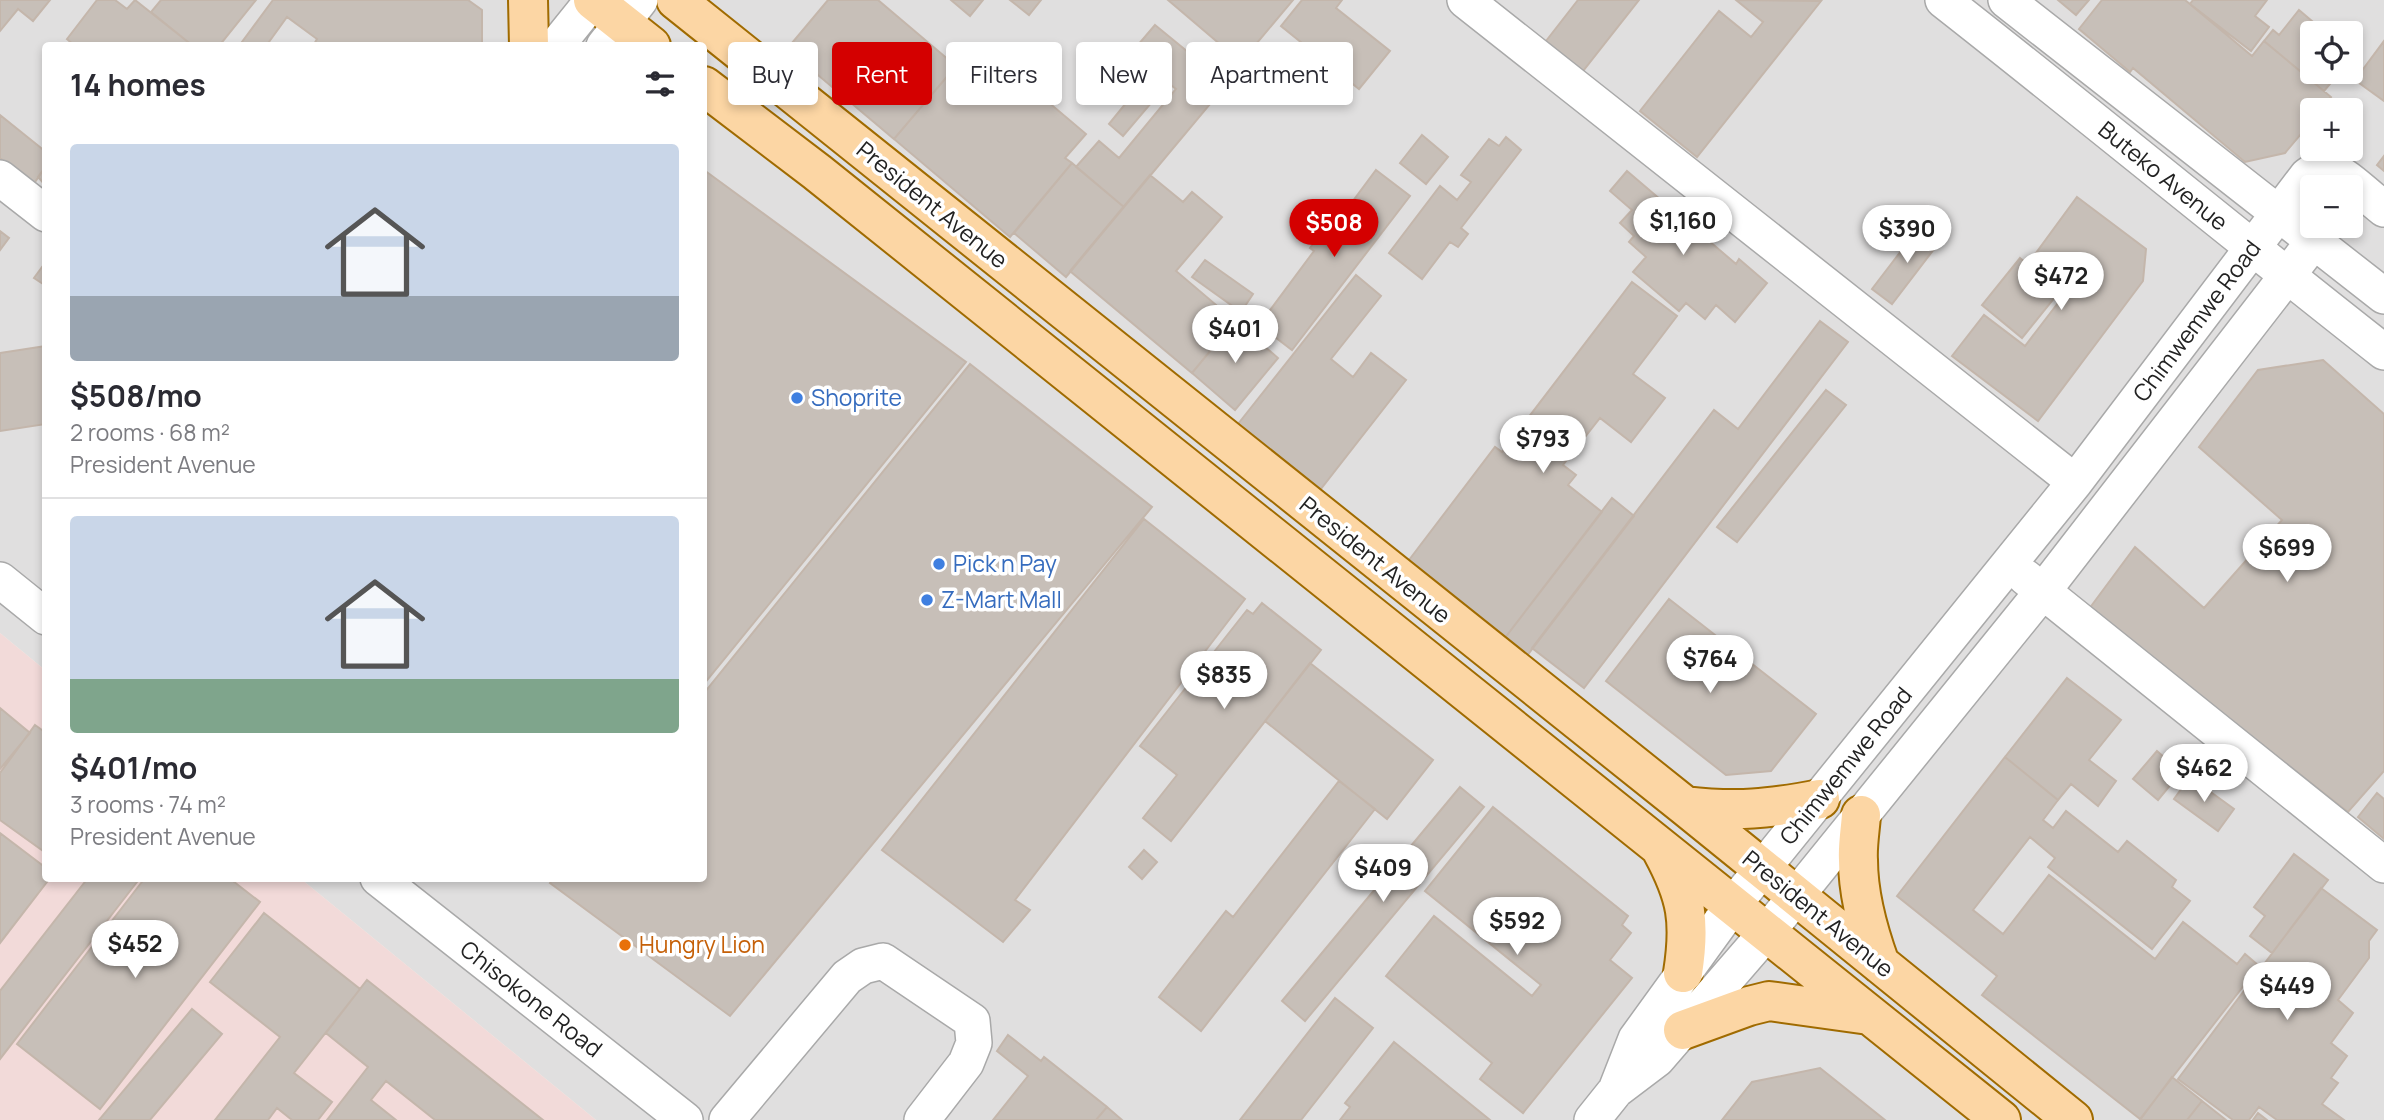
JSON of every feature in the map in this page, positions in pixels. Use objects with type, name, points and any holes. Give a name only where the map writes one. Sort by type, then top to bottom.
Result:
[{"type":"main road","points":[[528,0],[529,42]]},
{"type":"main road","name":"President Avenue","points":[[676,0],[1685,806],[2073,1120]]},
{"type":"main road","points":[[717,0],[726,40]]},
{"type":"main road","name":"President Avenue","points":[[707,90],[828,180],[2001,1120]]},
{"type":"main road","points":[[1685,806],[1752,810],[1820,799]]},
{"type":"main road","points":[[1861,816],[1857,859],[1860,886],[1872,940],[1881,964]]},
{"type":"main road","points":[[1661,848],[1676,877],[1685,909],[1688,939],[1683,973]]},
{"type":"main road","points":[[1683,1030],[1749,1006],[1769,1002],[1871,1015]]},
{"type":"street","points":[[1465,0],[2075,482]]},
{"type":"street","name":"Buteko Avenue","points":[[1943,0],[2384,352]]},
{"type":"street","name":"Buteko Avenue","points":[[2006,0],[2384,296]]},
{"type":"street","points":[[565,42],[617,19]]},
{"type":"street","name":"Chimwemwe Road","points":[[1616,1090],[1636,1039],[1733,905],[2075,482],[2308,176],[2317,168],[2328,168],[2339,173],[2384,209]]},
{"type":"street","points":[[0,178],[42,211]]},
{"type":"street","name":"Chimwemwe Road","points":[[1616,1090],[1657,1059],[1767,932],[2043,592],[2314,241]]},
{"type":"street","points":[[2008,564],[2384,865]]},
{"type":"street","points":[[0,580],[42,614]]},
{"type":"street","name":"Chisokone Road","points":[[383,882],[685,1120]]},
{"type":"street","points":[[727,1120],[847,977],[863,966],[883,961],[972,1021],[974,1043],[966,1063],[922,1120]]},
{"type":"street","points":[[1592,1120],[1616,1090]]},
{"type":"shaded area","points":[[0,0],[2384,0],[2384,1120],[596,1120],[305,882],[707,882],[707,42],[42,42],[42,668],[0,633]]},
{"type":"shaded area","points":[[0,633],[42,668],[42,882],[305,882],[596,1120],[0,1120]]},
{"type":"building","points":[[0,0],[50,0],[33,21],[18,9],[0,31]]},
{"type":"building","points":[[97,0],[115,0],[127,9],[135,0],[188,42],[70,42],[67,39]]},
{"type":"building","points":[[161,0],[256,0],[222,42],[188,42],[151,12]]},
{"type":"building","points":[[273,0],[468,0],[482,10],[482,42],[315,42],[317,39],[287,17],[269,42],[242,42]]},
{"type":"building","points":[[828,0],[878,0],[928,42],[832,42],[832,87],[818,75],[818,42],[793,42]]},
{"type":"building","points":[[951,0],[983,0],[970,16]]},
{"type":"building","points":[[1010,0],[1041,0],[1029,15]]},
{"type":"building","points":[[1168,0],[1293,0],[1258,42],[1217,42]]},
{"type":"building","points":[[1302,0],[1342,0],[1336,8],[1390,51],[1359,89],[1353,84],[1353,42],[1301,42],[1281,26]]},
{"type":"building","points":[[1578,0],[1639,0],[1583,71],[1546,41]]},
{"type":"building","points":[[1736,0],[1821,1],[1697,157],[1640,111],[1719,11],[1751,37],[1763,22]]},
{"type":"building","points":[[2058,0],[2089,0],[2076,15]]},
{"type":"building","points":[[2102,0],[2185,0],[2252,56],[2264,41],[2300,71],[2300,84],[2315,84],[2331,97],[2300,98],[2300,135],[2285,153],[2245,162],[2133,68],[2130,72],[2079,29]]},
{"type":"building","points":[[2193,0],[2267,0],[2255,16],[2269,27],[2251,51],[2190,4]]},
{"type":"building","points":[[2299,10],[2312,21],[2300,21],[2300,71],[2264,41],[2273,30],[2279,35]]},
{"type":"building","points":[[1155,25],[1186,50],[1186,105],[1209,105],[1124,207],[1076,167],[1099,141],[1119,158],[1163,105],[1172,105],[1172,94],[1176,89],[1172,86],[1172,42],[1141,42]]},
{"type":"building","points":[[2384,41],[2384,101],[2361,84],[2363,84],[2363,69]]},
{"type":"building","points":[[932,46],[946,58],[946,78],[932,94]]},
{"type":"building","points":[[946,78],[946,105],[1052,105],[1086,134],[1065,158],[1072,163],[1010,237],[894,139],[923,105],[932,105],[932,94]]},
{"type":"building","points":[[2316,84],[2330,84],[2324,91]]},
{"type":"building","points":[[854,105],[923,105],[894,139]]},
{"type":"building","points":[[1124,105],[1149,105],[1123,136],[1109,124]]},
{"type":"building","points":[[0,115],[42,149],[42,172],[33,185],[0,158]]},
{"type":"building","points":[[1422,135],[1448,157],[1426,184],[1400,163]]},
{"type":"building","points":[[1506,137],[1521,150],[1461,228],[1468,234],[1458,247],[1450,242],[1422,279],[1389,253],[1440,186],[1457,200],[1471,182],[1461,175],[1489,139],[1499,146]]},
{"type":"building","points":[[2384,156],[2384,171],[2377,165]]},
{"type":"building","points":[[1072,163],[1124,207],[1066,277],[1014,233]]},
{"type":"building","points":[[1376,170],[1410,196],[1292,350],[1259,325],[1314,251],[1310,248],[1330,221],[1335,225]]},
{"type":"building","points":[[1627,171],[1736,264],[1739,259],[1767,283],[1735,322],[1716,305],[1705,319],[1686,303],[1679,311],[1633,272],[1646,257],[1629,242],[1634,236],[1620,223],[1632,210],[1610,191]]},
{"type":"building","points":[[707,172],[966,362],[707,680]]},
{"type":"building","points":[[1150,175],[1183,202],[1192,192],[1222,217],[1176,271],[1235,321],[1192,373],[1070,271]]},
{"type":"building","points":[[2077,197],[2146,249],[2143,281],[2038,421],[1952,356],[1984,315],[2025,346],[2071,286],[2033,257]]},
{"type":"building","points":[[1921,225],[1941,240],[1892,304],[1872,289]]},
{"type":"building","points":[[0,231],[9,238],[0,250]]},
{"type":"building","points":[[2020,258],[2060,291],[2022,338],[1982,305]]},
{"type":"building","points":[[1205,260],[1253,294],[1241,312],[1192,277]]},
{"type":"building","points":[[42,267],[42,283],[34,278]]},
{"type":"building","points":[[1356,275],[1381,296],[1331,359],[1353,377],[1371,353],[1406,380],[1320,490],[1238,424]]},
{"type":"building","points":[[1632,282],[1677,316],[1633,374],[1665,398],[1631,442],[1600,418],[1563,465],[1576,475],[1568,485],[1602,512],[1504,639],[1406,564],[1495,447],[1502,452]]},
{"type":"building","points":[[1235,321],[1278,358],[1235,410],[1192,373]]},
{"type":"building","points":[[1820,321],[1848,342],[1584,688],[1532,648],[1714,410],[1738,429]]},
{"type":"building","points":[[42,347],[42,425],[0,431],[0,353]]},
{"type":"building","points":[[2323,360],[2384,414],[2384,771],[2348,812],[2089,609],[2135,547],[2204,608],[2282,520],[2199,447],[2258,370]]},
{"type":"building","name":"Z-Mart Mall","points":[[970,364],[1152,507],[730,1016],[550,883],[707,882],[707,689]]},
{"type":"building","points":[[1826,390],[1846,405],[1737,542],[1717,527]]},
{"type":"building","points":[[1612,498],[1634,516],[1526,657],[1504,639]]},
{"type":"building","points":[[1144,519],[1245,599],[1015,900],[1030,910],[1003,942],[882,850]]},
{"type":"building","points":[[1669,599],[1816,714],[1771,771],[1726,775],[1606,681]]},
{"type":"building","points":[[1262,603],[1321,650],[1171,841],[1143,818],[1177,775],[1140,746],[1247,610],[1253,614]]},
{"type":"building","points":[[1310,663],[1433,760],[1387,819],[1265,721]]},
{"type":"building","points":[[2067,678],[2121,720],[2089,760],[2116,781],[2098,806],[2071,784],[2058,800],[2005,757]]},
{"type":"building","points":[[0,708],[30,733],[0,769]]},
{"type":"building","points":[[35,725],[42,730],[42,850],[0,820],[0,773]]},
{"type":"building","points":[[2157,751],[2181,772],[2158,800],[2133,779]]},
{"type":"building","points":[[2005,757],[2058,800],[2043,820],[2053,828],[2066,811],[2118,852],[2127,841],[2176,880],[2172,887],[2190,901],[2152,949],[2048,867],[2055,858],[2030,837],[1973,910],[2003,934],[2049,875],[2155,959],[2183,922],[2237,964],[2245,954],[2259,966],[2140,1119],[1982,995],[1997,976],[1897,896]]},
{"type":"building","points":[[2190,777],[2234,809],[2218,831],[2174,799]]},
{"type":"building","points":[[1339,781],[1375,809],[1201,1031],[1159,997],[1226,911],[1233,917]]},
{"type":"building","points":[[1460,787],[1484,807],[1305,1021],[1282,1001]]},
{"type":"building","points":[[2377,793],[2384,799],[2384,839],[2358,817]]},
{"type":"building","points":[[1493,807],[1628,916],[1622,925],[1631,933],[1610,960],[1632,978],[1523,1113],[1480,1079],[1492,1063],[1386,976],[1434,916],[1532,996],[1541,985],[1425,891]]},
{"type":"building","points":[[0,833],[42,865],[42,882],[47,882],[0,943]]},
{"type":"building","points":[[1144,850],[1157,862],[1142,879],[1129,867]]},
{"type":"building","points":[[2294,854],[2328,880],[2272,953],[2250,936],[2265,916],[2254,907]]},
{"type":"building","points":[[85,882],[137,882],[0,1059],[0,991]]},
{"type":"building","points":[[142,882],[234,882],[260,902],[100,1109],[17,1044]]},
{"type":"building","points":[[2321,888],[2377,930],[2369,941],[2369,958],[2338,1000],[2353,1013],[2331,1043],[2347,1056],[2331,1078],[2338,1083],[2322,1104],[2344,1120],[2277,1120],[2259,1107],[2249,1120],[2233,1120],[2178,1079]]},
{"type":"building","points":[[264,913],[360,989],[294,1073],[332,1102],[318,1120],[292,1120],[277,1108],[268,1120],[215,1120],[280,1037],[210,982]]},
{"type":"building","points":[[367,980],[543,1120],[435,1120],[386,1081],[371,1100],[396,1120],[327,1120],[368,1067],[326,1033]]},
{"type":"building","points":[[1335,998],[1373,1028],[1301,1120],[1240,1120]]},
{"type":"building","points":[[192,1009],[222,1034],[150,1120],[99,1120]]},
{"type":"building","points":[[1008,1035],[1041,1061],[1044,1057],[1107,1107],[1096,1120],[993,1120],[1028,1076],[997,1051]]},
{"type":"building","points":[[1394,1042],[1490,1120],[1340,1120],[1350,1107],[1345,1103]]},
{"type":"building","points":[[1820,1068],[1885,1120],[1722,1120],[1752,1082]]},
{"type":"building","points":[[2172,1077],[2202,1101],[2187,1120],[2140,1120]]},
{"type":"building","points":[[2202,1101],[2226,1120],[2187,1120]]},
{"type":"building","points":[[1107,1107],[1122,1120],[1096,1120]]},
{"type":"building","points":[[2258,1113],[2267,1120],[2253,1120]]},
{"type":"place","name":"Shoprite","points":[[797,398]]},
{"type":"place","name":"Pick n Pay","points":[[939,564]]},
{"type":"place","name":"Z-Mart Mall","points":[[927,600]]},
{"type":"place","name":"Hungry Lion","points":[[625,945]]}]
